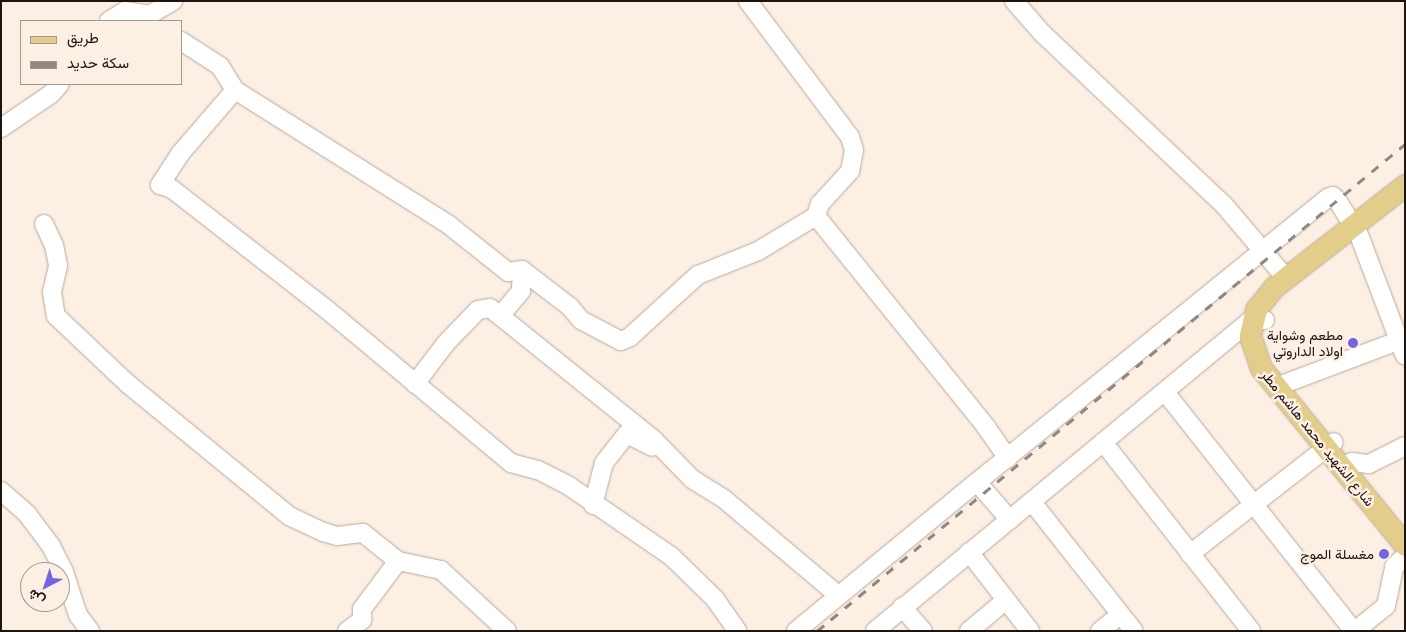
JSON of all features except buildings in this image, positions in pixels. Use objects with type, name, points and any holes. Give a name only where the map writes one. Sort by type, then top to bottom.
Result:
[{"type":"main road","points":[[1258,320],[1405,185]]},
{"type":"main road","points":[[1258,320],[1264,298],[1285,277],[1405,197]]},
{"type":"main road","name":"شارع الشهيد محمد هاشم مطر","points":[[1258,320],[1250,336],[1254,355],[1330,445],[1405,529]]},
{"type":"main road","name":"شارع الشهيد محمد هاشم مطر","points":[[1347,464],[1405,545]]},
{"type":"street","points":[[110,20],[124,11],[149,12],[174,1]]},
{"type":"street","points":[[1014,1],[1042,33],[1224,205],[1285,277]]},
{"type":"street","points":[[182,42],[220,66],[236,90],[449,225],[508,272],[522,270],[570,307],[581,320],[621,342],[698,275],[758,251],[816,216],[820,204],[850,171],[854,150],[850,137],[753,2]]},
{"type":"street","points":[[1,128],[52,94],[59,85]]},
{"type":"street","points":[[236,90],[180,154],[160,185],[179,194],[325,308],[511,463],[538,470],[569,486],[593,505],[671,556],[715,599],[737,631]]},
{"type":"street","points":[[796,631],[1332,196],[1356,230],[1401,349],[1280,384]]},
{"type":"street","points":[[816,216],[958,391],[1008,458]]},
{"type":"street","points":[[44,224],[54,245],[58,266],[52,292],[56,316],[62,324],[128,384],[288,516],[323,532],[337,536],[363,533],[398,561],[441,570],[507,631]]},
{"type":"street","points":[[501,315],[521,291],[522,270]]},
{"type":"street","points":[[415,384],[424,370],[478,310],[490,308],[501,315],[672,458],[692,479],[724,499],[838,595]]},
{"type":"street","points":[[875,631],[1103,442],[1258,320]]},
{"type":"street","points":[[1165,392],[1354,631],[1386,606],[1394,567],[1405,556]]},
{"type":"street","points":[[593,505],[604,463],[627,434],[672,458]]},
{"type":"street","points":[[1103,442],[1190,554],[1244,628]]},
{"type":"street","points":[[1190,554],[1330,445]]},
{"type":"street","points":[[1347,464],[1369,464],[1405,446]]},
{"type":"street","points":[[978,482],[1010,520]]},
{"type":"street","points":[[1,491],[27,514],[50,546],[64,572],[78,615],[90,631]]},
{"type":"street","points":[[1032,502],[1134,631]]},
{"type":"street","points":[[969,552],[1030,631]]},
{"type":"street","points":[[347,631],[362,620],[362,609],[398,561]]},
{"type":"street","points":[[969,631],[1006,600]]},
{"type":"street","points":[[902,607],[923,631]]},
{"type":"street","points":[[1100,631],[1120,614]]},
{"type":"railway","points":[[817,631],[1405,144]]},
{"type":"place","name":"مطعم وشواية اولاد الداروتي","points":[[1353,343]]},
{"type":"place","name":"مغسلة الموج","points":[[1384,554]]}]
